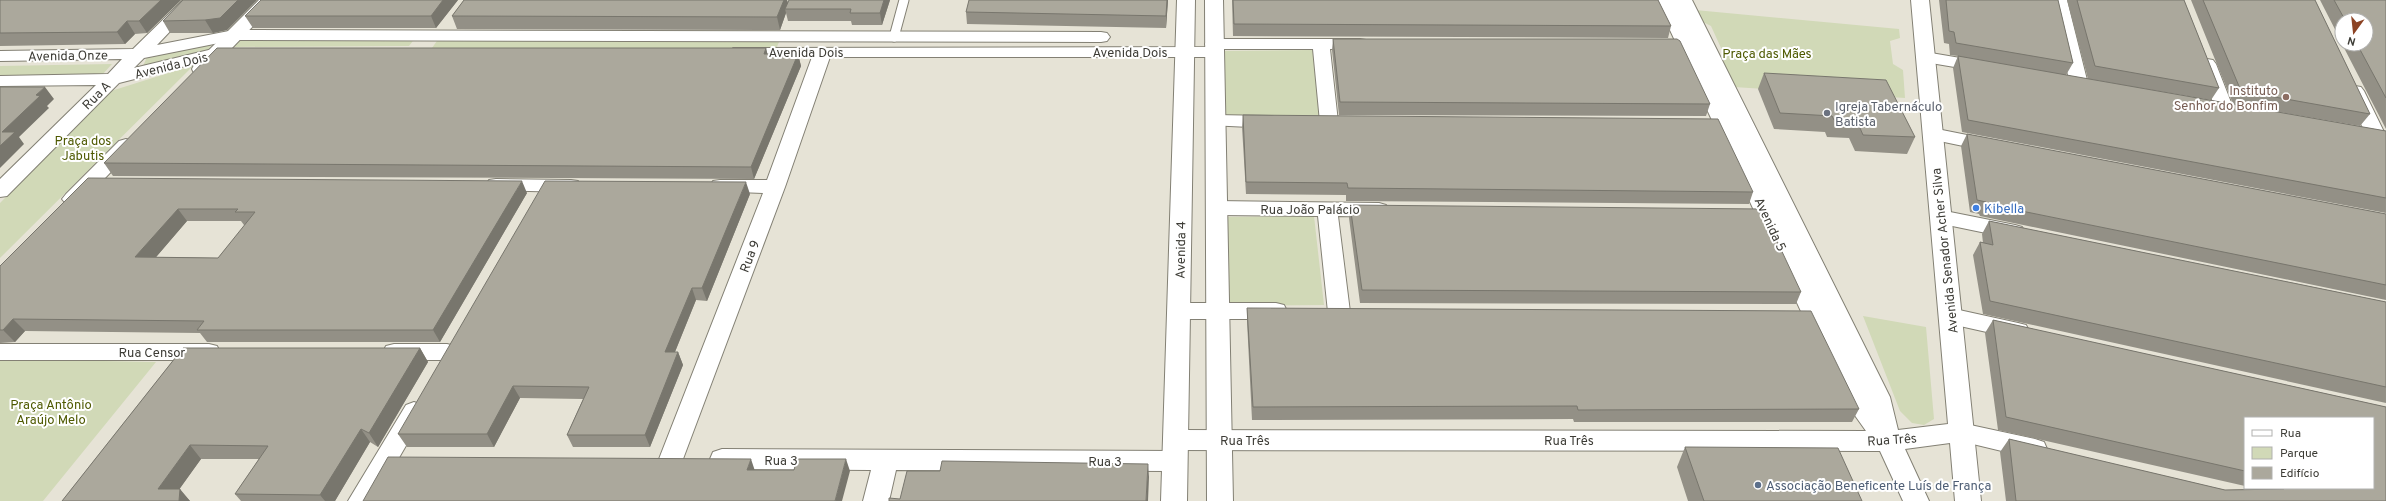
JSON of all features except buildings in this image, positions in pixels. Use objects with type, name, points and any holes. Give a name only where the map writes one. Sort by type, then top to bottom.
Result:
[{"type":"street","name":"Rua A","points":[[0,190],[192,0]]},
{"type":"street","points":[[189,81],[269,0]]},
{"type":"street","name":"Avenida 4","points":[[1174,501],[1186,0]]},
{"type":"street","points":[[1214,0],[1220,501]]},
{"type":"street","name":"Avenida 5","points":[[1665,0],[1851,393],[1888,441]]},
{"type":"street","name":"Avenida 5","points":[[1683,0],[1687,45]]},
{"type":"street","name":"Avenida Senador Acher Silva","points":[[1920,0],[1968,501]]},
{"type":"street","points":[[2060,0],[2079,84]]},
{"type":"street","points":[[428,53],[455,18]]},
{"type":"street","name":"Avenida Dois","points":[[137,54],[234,35],[894,37],[1185,45]]},
{"type":"street","name":"Avenida Dois","points":[[579,52],[823,52],[1214,44],[1376,44]]},
{"type":"street","points":[[1321,44],[1329,122]]},
{"type":"street","points":[[2202,51],[2232,111],[2202,106]]},
{"type":"street","name":"Rua 9","points":[[671,459],[775,187],[823,52]]},
{"type":"street","name":"Avenida Dois","points":[[112,79],[217,53],[248,53]]},
{"type":"street","name":"Avenida Onze","points":[[0,56],[137,54]]},
{"type":"street","points":[[1925,57],[2002,71]]},
{"type":"street","name":"Avenida Onze","points":[[0,81],[112,79]]},
{"type":"street","points":[[2349,79],[2381,137]]},
{"type":"street","points":[[1215,121],[1291,122]]},
{"type":"street","name":"Avenida 5","points":[[1725,125],[1787,213],[1878,397],[1888,441],[1916,501]]},
{"type":"street","points":[[61,211],[139,132]]},
{"type":"street","points":[[2354,133],[2381,137]]},
{"type":"street","points":[[1932,134],[2011,149]]},
{"type":"street","points":[[89,183],[113,183]]},
{"type":"street","points":[[480,185],[592,186]]},
{"type":"street","points":[[533,206],[544,186]]},
{"type":"street","points":[[704,186],[775,187]]},
{"type":"street","name":"Rua João Palácio","points":[[1216,208],[1398,210]]},
{"type":"street","points":[[1327,209],[1339,312]]},
{"type":"street","points":[[1742,213],[1787,213]]},
{"type":"street","points":[[1940,217],[2034,236]]},
{"type":"street","points":[[1179,311],[1294,311]]},
{"type":"street","points":[[1317,312],[1363,312]]},
{"type":"street","points":[[1790,314],[1837,314]]},
{"type":"street","points":[[1950,316],[2036,334]]},
{"type":"street","points":[[436,372],[459,332]]},
{"type":"street","name":"Rua Censor","points":[[0,352],[226,352]]},
{"type":"street","points":[[172,371],[187,352]]},
{"type":"street","points":[[376,352],[447,352]]},
{"type":"street","points":[[361,501],[424,392]]},
{"type":"street","points":[[1961,432],[2060,455]]},
{"type":"street","name":"Rua Três","points":[[1175,450],[1219,440],[1888,441],[1961,432]]},
{"type":"street","name":"Rua 3","points":[[647,459],[886,460],[1175,450]]},
{"type":"street","points":[[386,458],[410,458]]},
{"type":"street","points":[[876,501],[886,460]]},
{"type":"lane","points":[[894,37],[904,0]]},
{"type":"green space","name":"Praça das Mães","points":[[1695,10],[1899,29],[1900,38],[1890,41],[1893,64],[1903,70],[1905,98],[1734,87],[1721,63],[1726,59],[1711,26],[1701,21]]},
{"type":"green space","points":[[240,37],[416,37],[409,46],[232,47]]},
{"type":"green space","points":[[439,38],[779,42],[776,49],[432,48]]},
{"type":"green space","points":[[212,44],[208,50],[143,66],[147,57]]},
{"type":"green space","points":[[1313,50],[1321,116],[1223,115],[1223,51]]},
{"type":"green space","points":[[112,64],[102,75],[0,75],[0,66]]},
{"type":"green space","name":"Praça dos Jabutis","points":[[194,65],[0,258],[0,203],[111,91]]},
{"type":"green space","points":[[1314,216],[1324,305],[1224,306],[1221,217]]},
{"type":"green space","points":[[1863,316],[1926,327],[1934,419],[1924,425],[1912,423],[1900,411]]},
{"type":"green space","name":"Praça Antônio Araújo Melo","points":[[0,359],[156,362],[43,501],[0,501]]},
{"type":"place","name":"Instituto Senhor do Bonfim","points":[[2286,97]]},
{"type":"place","name":"Igreja Tabernáculo Batista","points":[[1827,113]]},
{"type":"place","name":"Kibella","points":[[1976,208]]},
{"type":"place","name":"Associação Beneficente Luís de França","points":[[1758,485]]}]
